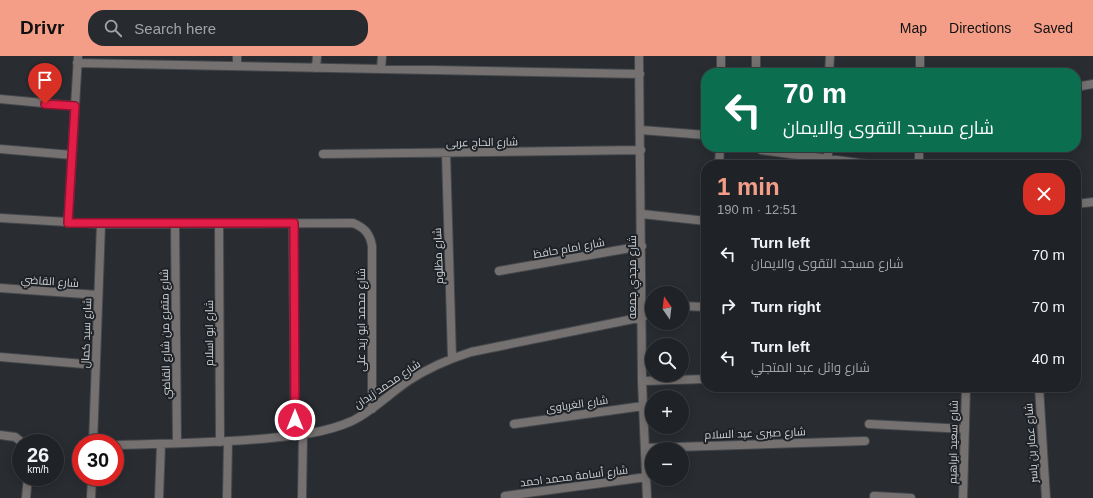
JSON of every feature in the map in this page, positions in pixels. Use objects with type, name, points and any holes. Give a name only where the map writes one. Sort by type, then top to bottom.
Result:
[{"type":"street","points":[[237,56],[237,66]]},
{"type":"street","points":[[316,68],[317,56]]},
{"type":"street","points":[[382,56],[382,69]]},
{"type":"street","name":"شارع مجدي جمعه","points":[[639,56],[643,305],[642,381],[645,448]]},
{"type":"street","points":[[721,56],[721,68]]},
{"type":"street","points":[[756,56],[756,68]]},
{"type":"street","points":[[829,68],[830,56]]},
{"type":"street","points":[[920,56],[920,68]]},
{"type":"street","points":[[68,223],[78,60],[316,68],[640,74]]},
{"type":"street","points":[[1081,86],[1093,84]]},
{"type":"street","points":[[0,100],[75,106]]},
{"type":"street","points":[[641,130],[701,135]]},
{"type":"street","points":[[0,149],[72,155]]},
{"type":"street","name":"شارع الحاج عربى","points":[[323,154],[641,150]]},
{"type":"street","points":[[776,152],[836,160]]},
{"type":"street","points":[[828,152],[828,159]]},
{"type":"street","name":"شارع مظلوم","points":[[446,153],[452,358]]},
{"type":"street","points":[[1081,203],[1093,202]]},
{"type":"street","points":[[642,214],[701,220]]},
{"type":"street","points":[[0,218],[101,224],[294,223],[302,498]]},
{"type":"street","name":"شارع محمد ابو زيد على","points":[[294,223],[354,223],[367,231],[372,246],[372,409]]},
{"type":"street","name":"شارع سيد كمال","points":[[93,434],[101,224]]},
{"type":"street","name":"شارع متفرع من شارع القاضي","points":[[175,224],[177,443]]},
{"type":"street","name":"شارع ابو اسلام","points":[[219,224],[224,441],[227,498]]},
{"type":"street","name":"شارع امام حافظ","points":[[499,271],[642,246]]},
{"type":"street","name":"شارع القاضي","points":[[0,288],[98,295]]},
{"type":"street","points":[[689,306],[701,307]]},
{"type":"street","name":"شارع محمد زيدان","points":[[124,445],[224,441],[299,435],[328,429],[351,421],[372,409],[408,381],[429,368],[452,358],[472,352],[643,317]]},
{"type":"street","points":[[0,357],[96,366]]},
{"type":"street","points":[[642,381],[701,379]]},
{"type":"street","name":"شارع سعيد ابراهيم","points":[[963,498],[966,392]]},
{"type":"street","name":"شارع عمار بن ياسر","points":[[1039,392],[1046,498]]},
{"type":"street","name":"شارع الغرباوى","points":[[514,424],[644,406]]},
{"type":"street","points":[[869,424],[965,429]]},
{"type":"street","points":[[0,435],[12,437]]},
{"type":"street","name":"شارع صبرى عبد السلام","points":[[689,447],[865,441]]},
{"type":"street","points":[[158,498],[161,444]]},
{"type":"street","name":"شارع أسامة محمد احمد","points":[[505,496],[645,477]]},
{"type":"street","points":[[26,498],[27,486]]},
{"type":"street","points":[[91,498],[92,486]]},
{"type":"street","name":"شارع مجدي جمعه","points":[[647,486],[647,498]]},
{"type":"street","points":[[874,496],[911,498]]},
{"type":"route","points":[[45,104],[75,106],[68,223],[294,223],[295,420]]}]
